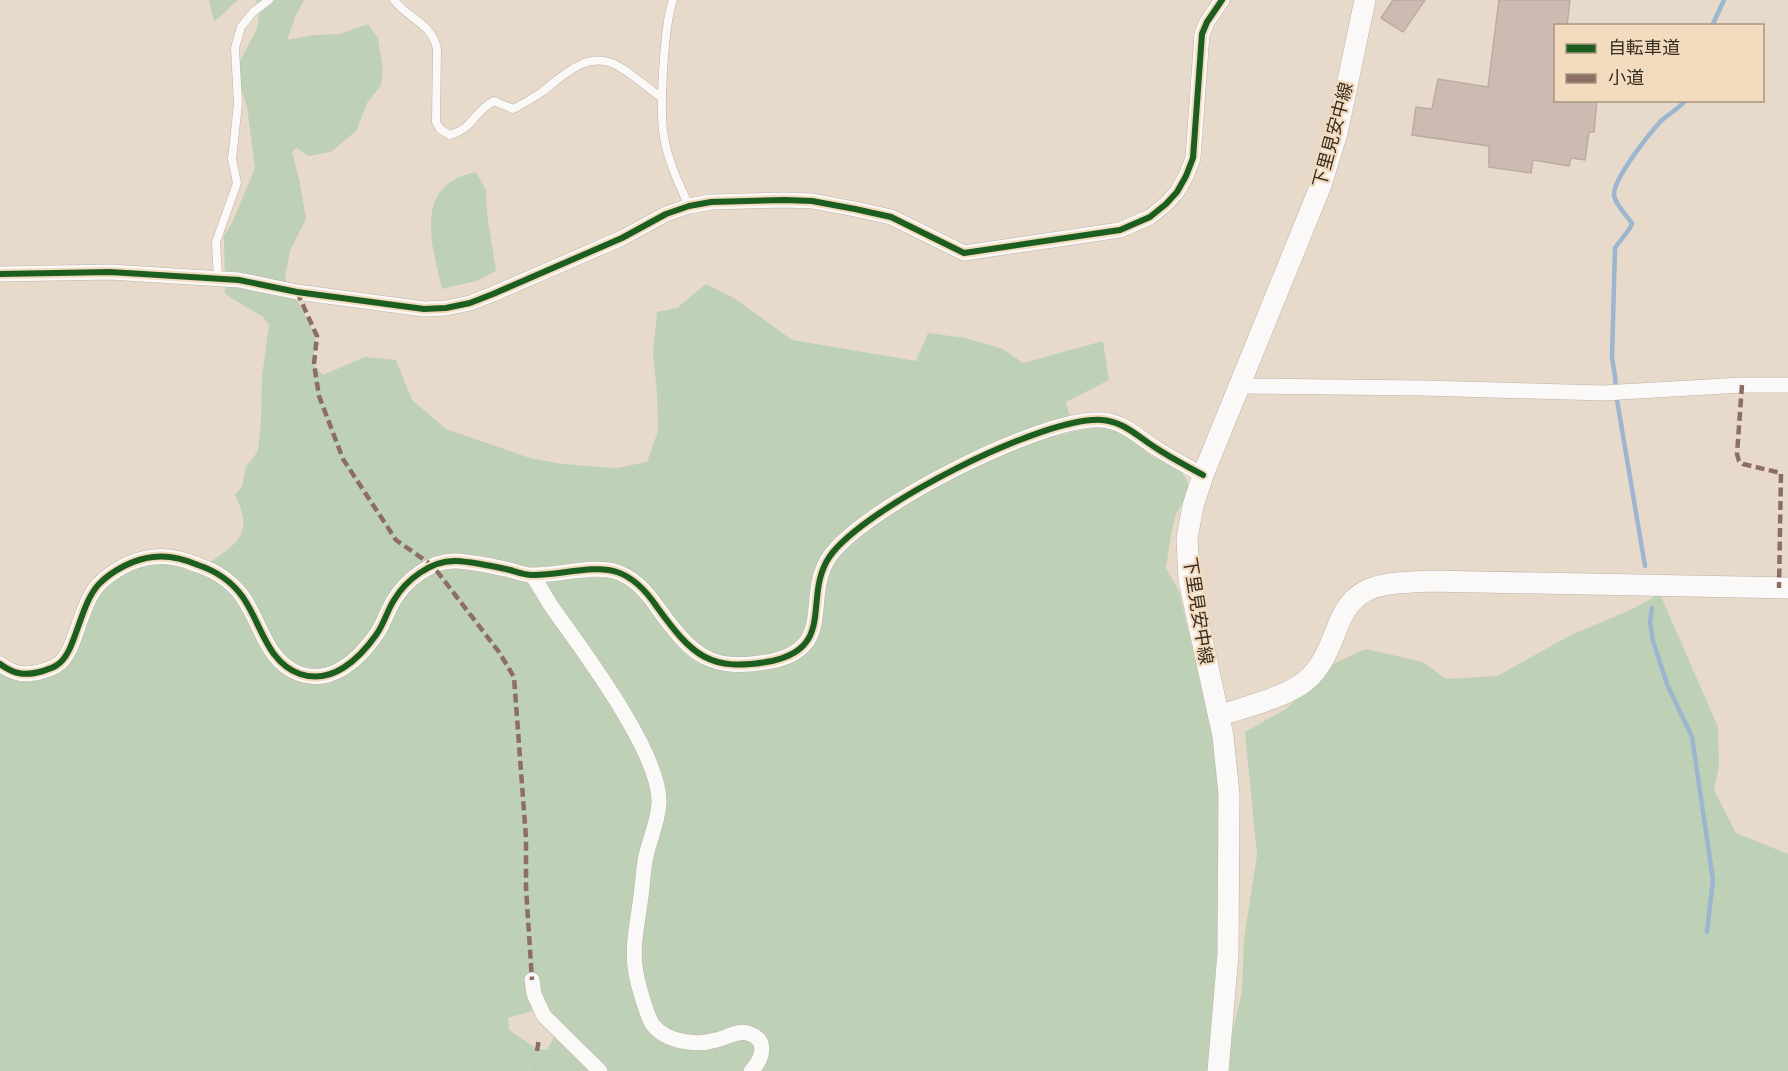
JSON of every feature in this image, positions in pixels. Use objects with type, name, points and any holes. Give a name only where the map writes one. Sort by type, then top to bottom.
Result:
[{"type":"main road","name":"下里見安中線","points":[[1218,1071],[1228,954],[1229,794],[1219,716],[1189,580],[1187,538],[1193,506],[1203,475],[1321,185],[1337,133],[1365,0]]},
{"type":"main road","points":[[1219,716],[1288,691],[1310,677],[1328,653],[1340,620],[1350,601],[1366,591],[1385,584],[1430,581],[1788,588]]},
{"type":"street","points":[[0,274],[110,272],[239,280],[297,292],[424,309],[446,308],[470,303],[622,238],[666,214],[688,206],[711,202],[812,201],[891,217],[964,253],[1120,230],[1150,217],[1166,204],[1177,192],[1186,176],[1193,158],[1202,34],[1222,0]]},
{"type":"street","points":[[1239,386],[1603,393],[1742,385],[1788,385]]},
{"type":"street","points":[[0,664],[12,673],[28,675],[60,665],[71,647],[87,602],[99,584],[118,570],[140,559],[163,556],[187,561],[226,579],[245,600],[271,652],[297,673],[312,677],[340,671],[351,663],[378,633],[394,599],[406,585],[419,573],[450,561],[470,562],[532,575],[612,570],[629,578],[646,591],[681,639],[703,657],[720,663],[742,665],[776,660],[799,651],[810,638],[815,622],[816,593],[821,573],[831,554],[866,524],[898,501],[999,447],[1073,423],[1100,420],[1128,427],[1158,450],[1203,475]]},
{"type":"street","points":[[532,575],[590,661],[633,731],[653,770],[659,802],[656,829],[646,855],[634,953],[636,972],[652,1023],[669,1036],[682,1041],[703,1042],[741,1032],[748,1033],[759,1041],[762,1048],[762,1054],[751,1071]]},
{"type":"street","points":[[531,980],[536,1001],[544,1016],[600,1071]]},
{"type":"lane","points":[[218,279],[216,242],[237,183],[232,159],[238,104],[235,48],[241,27],[253,12],[269,0]]},
{"type":"lane","points":[[394,0],[435,38],[437,49],[436,122],[440,129],[450,135],[463,131],[478,112],[494,101],[513,109],[577,66],[592,60],[604,60],[617,65],[662,98]]},
{"type":"lane","points":[[673,0],[662,98],[663,137],[688,206]]},
{"type":"path","points":[[535,1071],[537,1051]]},
{"type":"green space","points":[[209,0],[238,0],[214,22]]},
{"type":"green space","points":[[256,0],[304,0],[287,40],[314,35],[340,34],[368,24],[378,38],[383,70],[381,85],[367,103],[356,131],[331,152],[308,156],[297,148],[292,152],[306,219],[290,251],[285,278],[316,336],[313,364],[323,375],[365,357],[396,360],[412,400],[446,429],[530,458],[562,464],[616,468],[647,462],[658,431],[653,355],[657,312],[677,308],[706,284],[734,298],[792,340],[916,361],[928,333],[965,338],[1003,349],[1023,363],[1103,341],[1109,380],[1066,402],[1070,417],[949,465],[895,495],[859,519],[825,550],[813,573],[810,621],[795,645],[774,656],[722,658],[696,646],[628,572],[528,569],[428,562],[346,659],[323,672],[289,663],[207,564],[232,546],[241,533],[243,518],[235,495],[242,487],[246,467],[258,451],[261,421],[262,376],[269,325],[263,317],[225,294],[224,235],[232,223],[255,168],[247,107],[238,80],[239,63],[257,29],[260,8]]},
{"type":"green space","points":[[476,172],[486,190],[487,214],[496,271],[476,281],[442,289],[431,235],[431,218],[435,202],[443,189],[456,179]]},
{"type":"green space","points":[[1102,427],[1124,433],[1151,456],[1180,470],[1187,480],[1189,492],[1176,514],[1166,568],[1179,591],[1214,739],[1219,794],[1217,956],[1208,1071],[0,1071],[0,666],[62,667],[91,604],[104,589],[121,576],[141,567],[163,563],[195,572],[217,582],[241,603],[263,650],[277,669],[286,676],[310,682],[326,681],[414,584],[435,572],[453,567],[536,579],[597,577],[616,580],[639,592],[680,648],[692,659],[708,666],[728,668],[766,666],[791,661],[802,656],[811,648],[821,630],[824,590],[832,567],[849,547],[870,529],[917,497],[971,468],[1035,442],[1079,430]],"holes":[[[528,980],[555,1035],[547,1050],[537,1049],[509,1030],[508,1018],[532,1011]]]},
{"type":"green space","points":[[1660,594],[1718,727],[1719,766],[1714,790],[1736,833],[1788,854],[1788,1071],[1226,1071],[1227,1053],[1242,992],[1244,939],[1257,855],[1245,732],[1286,709],[1335,663],[1366,649],[1423,662],[1446,679],[1497,676],[1571,635],[1630,610]]},
{"type":"building","points":[[1393,0],[1425,0],[1403,32],[1381,18]]},
{"type":"building","points":[[1499,0],[1570,0],[1567,24],[1554,24],[1554,102],[1597,102],[1594,132],[1589,132],[1585,160],[1571,158],[1569,166],[1533,160],[1531,173],[1489,167],[1489,146],[1412,135],[1416,107],[1432,109],[1438,79],[1488,87]]},
{"type":"waterway","points":[[1713,24],[1724,0]]},
{"type":"waterway","points":[[1645,566],[1612,358],[1615,248],[1632,223],[1614,195],[1625,168],[1641,146],[1661,121],[1684,102]]},
{"type":"waterway","points":[[1652,608],[1650,622],[1653,641],[1667,684],[1692,737],[1713,880],[1707,932]]},
{"type":"marked path","points":[[297,292],[317,336],[314,364],[319,396],[343,459],[396,540],[433,566],[499,652],[514,677],[526,838],[526,888],[532,980]]},
{"type":"marked path","points":[[1742,385],[1737,454],[1739,461],[1781,473],[1779,588]]},
{"type":"marked path","points":[[537,1051],[539,1039]]},
{"type":"cycle path","points":[[0,274],[110,272],[239,280],[297,292],[424,309],[446,308],[470,303],[622,238],[666,214],[689,206],[711,202],[812,201],[855,209],[891,217],[964,253],[1120,230],[1150,217],[1166,204],[1177,192],[1186,176],[1193,158],[1202,34],[1222,0]]},
{"type":"cycle path","points":[[0,664],[26,674],[43,671],[57,665],[69,651],[87,604],[99,584],[117,570],[131,563],[159,557],[176,558],[193,563],[211,570],[228,581],[249,606],[272,651],[279,660],[300,674],[323,676],[344,668],[361,653],[379,631],[392,604],[405,585],[420,573],[437,564],[456,561],[483,564],[529,575],[598,569],[617,572],[640,586],[669,624],[692,648],[704,656],[717,662],[732,664],[772,661],[792,654],[805,644],[812,632],[822,571],[830,556],[849,536],[916,490],[999,448],[1075,423],[1110,421],[1124,427],[1203,475]]}]
